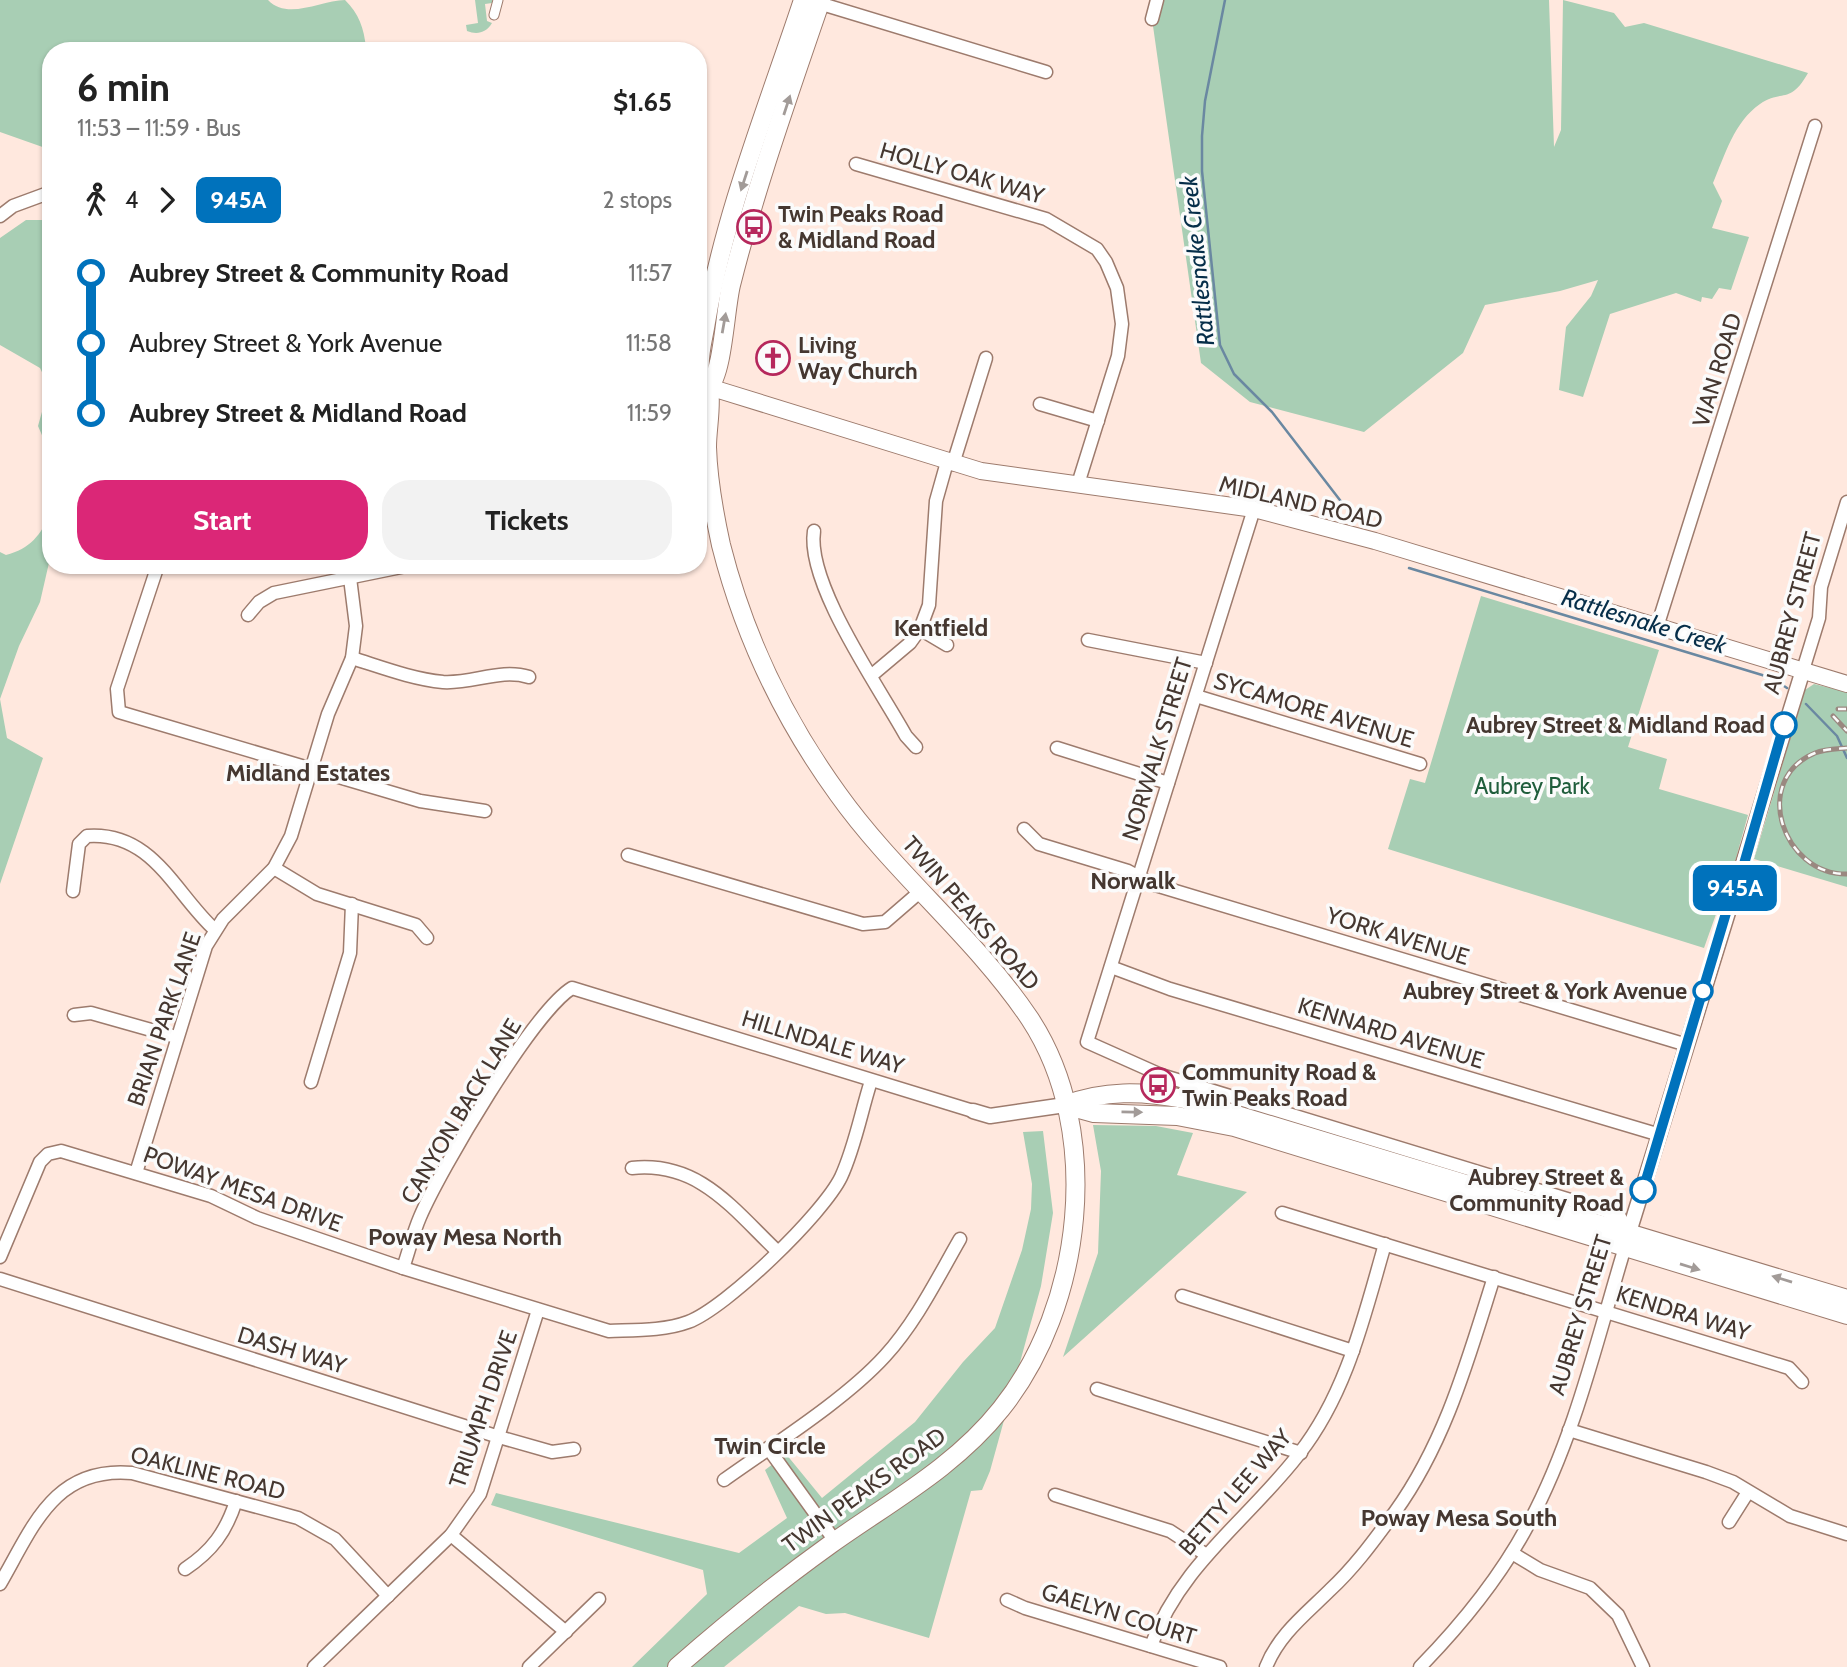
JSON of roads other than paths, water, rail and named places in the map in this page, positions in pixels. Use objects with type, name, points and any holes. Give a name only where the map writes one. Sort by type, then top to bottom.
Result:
[{"type":"main road","name":"TWIN PEAKS ROAD","points":[[707,330],[717,270],[813,1]]},
{"type":"main road","name":"MIDLAND ROAD","points":[[707,387],[981,471],[1254,509],[1375,541],[1847,684]]},
{"type":"main road","name":"TWIN PEAKS ROAD","points":[[677,1667],[788,1576],[935,1473],[1002,1408],[1036,1355],[1063,1287],[1074,1232],[1077,1199],[1065,1105],[1045,1048],[1032,1022],[995,972],[840,797],[797,735],[764,670],[730,579],[713,505],[707,449]]},
{"type":"main road","points":[[1065,1105],[1094,1113],[1177,1116],[1234,1127],[1627,1240],[1847,1299]]},
{"type":"main road","points":[[1627,1240],[1847,1315]]},
{"type":"street","points":[[494,15],[498,0]]},
{"type":"street","points":[[1152,19],[1157,0]]},
{"type":"street","points":[[813,1],[1046,72]]},
{"type":"street","name":"VIAN ROAD","points":[[1657,626],[1815,126]]},
{"type":"street","name":"HOLLY OAK WAY","points":[[856,164],[1046,219],[1097,249],[1118,288],[1122,324],[1118,356],[1078,484]]},
{"type":"street","points":[[0,216],[13,206],[42,195]]},
{"type":"street","points":[[872,675],[896,657],[920,629],[932,586],[936,501],[986,358]]},
{"type":"street","points":[[1040,404],[1098,421]]},
{"type":"street","name":"AUBREY STREET","points":[[1420,1667],[1485,1592],[1512,1553],[1556,1466],[1819,618],[1821,587],[1847,502]]},
{"type":"street","name":"NORWALK STREET","points":[[1254,509],[1087,1042],[1161,1075],[1604,1210],[1620,1217],[1627,1240]]},
{"type":"street","points":[[814,531],[813,553],[821,585],[906,736],[916,747]]},
{"type":"street","points":[[155,574],[117,689],[120,712],[420,801],[485,811]]},
{"type":"street","points":[[248,615],[259,602],[274,593],[369,574]]},
{"type":"street","name":"BRIAN PARK LANE","points":[[136,1173],[206,946],[215,930],[274,868],[291,836],[328,714],[352,658],[356,626],[350,578]]},
{"type":"street","points":[[920,629],[947,645]]},
{"type":"street","points":[[1088,640],[1206,663]]},
{"type":"street","points":[[352,658],[443,682],[461,682],[512,672],[529,677]]},
{"type":"street","name":"SYCAMORE AVENUE","points":[[1196,696],[1420,764]]},
{"type":"street","points":[[1057,748],[1168,783]]},
{"type":"street","name":"YORK AVENUE","points":[[1024,829],[1039,844],[1128,871],[1139,878],[1687,1045]]},
{"type":"street","points":[[73,891],[79,844],[87,836],[114,841],[154,858],[178,885],[195,912],[215,930]]},
{"type":"street","points":[[628,855],[863,924],[885,922],[922,890]]},
{"type":"street","points":[[274,868],[317,894],[416,925],[427,938]]},
{"type":"street","points":[[312,1082],[350,953],[352,904]]},
{"type":"street","name":"KENNARD AVENUE","points":[[1111,967],[1170,989],[1660,1135]]},
{"type":"street","name":"HILLNDALE WAY","points":[[572,988],[990,1116],[1065,1105]]},
{"type":"street","name":"CANYON BACK LANE","points":[[403,1268],[420,1217],[510,1062],[559,996],[572,988]]},
{"type":"street","points":[[74,1015],[91,1013],[176,1037]]},
{"type":"street","name":"POWAY MESA DRIVE","points":[[0,1257],[40,1162],[48,1154],[61,1151],[211,1196],[257,1218],[403,1268],[609,1331],[643,1330],[686,1323],[712,1310],[739,1291],[827,1199],[839,1180],[871,1080]]},
{"type":"street","points":[[632,1168],[655,1166],[684,1173],[710,1186],[777,1251]]},
{"type":"street","name":"KENDRA WAY","points":[[1282,1213],[1789,1368],[1802,1382]]},
{"type":"street","points":[[724,1480],[857,1382],[884,1357],[924,1302],[960,1239]]},
{"type":"street","name":"BETTY LEE WAY","points":[[1151,1646],[1175,1596],[1205,1554],[1264,1497],[1301,1453],[1320,1424],[1353,1351],[1385,1244]]},
{"type":"street","points":[[1266,1667],[1293,1624],[1331,1590],[1383,1528],[1441,1436],[1458,1394],[1494,1277]]},
{"type":"street","name":"DASH WAY","points":[[0,1279],[499,1437],[552,1452],[574,1449]]},
{"type":"street","points":[[1182,1296],[1353,1351]]},
{"type":"street","name":"TRIUMPH DRIVE","points":[[314,1667],[451,1535],[480,1494],[538,1310]]},
{"type":"street","points":[[1097,1389],[1301,1453]]},
{"type":"street","points":[[1569,1430],[1733,1482],[1790,1516],[1847,1534]]},
{"type":"street","points":[[768,1448],[835,1541]]},
{"type":"street","name":"OAKLINE ROAD","points":[[0,1584],[45,1507],[57,1493],[82,1478],[113,1471],[132,1472],[298,1518],[335,1539],[388,1596]]},
{"type":"street","points":[[1729,1522],[1748,1492]]},
{"type":"street","points":[[1055,1494],[1170,1531],[1205,1554]]},
{"type":"street","points":[[185,1569],[203,1557],[220,1540],[236,1501]]},
{"type":"street","points":[[451,1535],[566,1632]]},
{"type":"street","points":[[1512,1553],[1540,1570],[1590,1588],[1618,1615],[1643,1667]]},
{"type":"street","points":[[529,1667],[599,1599]]},
{"type":"street","name":"GAELYN COURT","points":[[1007,1600],[1025,1608],[1220,1667]]},
{"type":"waterway","name":"Rattlesnake Creek","points":[[1225,0],[1205,101],[1202,136],[1202,171],[1220,345],[1234,374],[1272,412],[1353,517]]},
{"type":"waterway","name":"Rattlesnake Creek","points":[[1409,568],[1772,678],[1787,688]]},
{"type":"waterway","name":"Rattlesnake Creek","points":[[1806,704],[1837,736],[1847,758]]},
{"type":"railway","points":[[1838,709],[1847,709]]},
{"type":"railway","points":[[1833,716],[1847,731]]},
{"type":"railway","points":[[1847,748],[1815,753],[1795,766],[1784,783],[1780,803],[1783,824],[1792,843],[1806,859],[1825,870],[1847,874]]},
{"type":"place","name":"Twin Peaks Road & Midland Road","points":[[754,227]]},
{"type":"place","name":"Living Way Church","points":[[773,358]]},
{"type":"place","name":"Aubrey Street & Midland Road","points":[[1784,725]]},
{"type":"place","name":"Aubrey Street & York Avenue","points":[[1703,991]]},
{"type":"place","name":"Community Road & Twin Peaks Road","points":[[1158,1085]]},
{"type":"place","name":"Aubrey Street & Community Road","points":[[1643,1190]]},
{"type":"district","name":"Kentfield","points":[[941,627]]},
{"type":"district","name":"Midland Estates","points":[[308,772]]},
{"type":"district","name":"Norwalk","points":[[1133,880]]},
{"type":"district","name":"Poway Mesa North","points":[[465,1236]]},
{"type":"district","name":"Twin Circle","points":[[770,1445]]},
{"type":"district","name":"Poway Mesa South","points":[[1459,1517]]},
{"type":"park label","name":"Aubrey Park","points":[[1532,786]]}]
